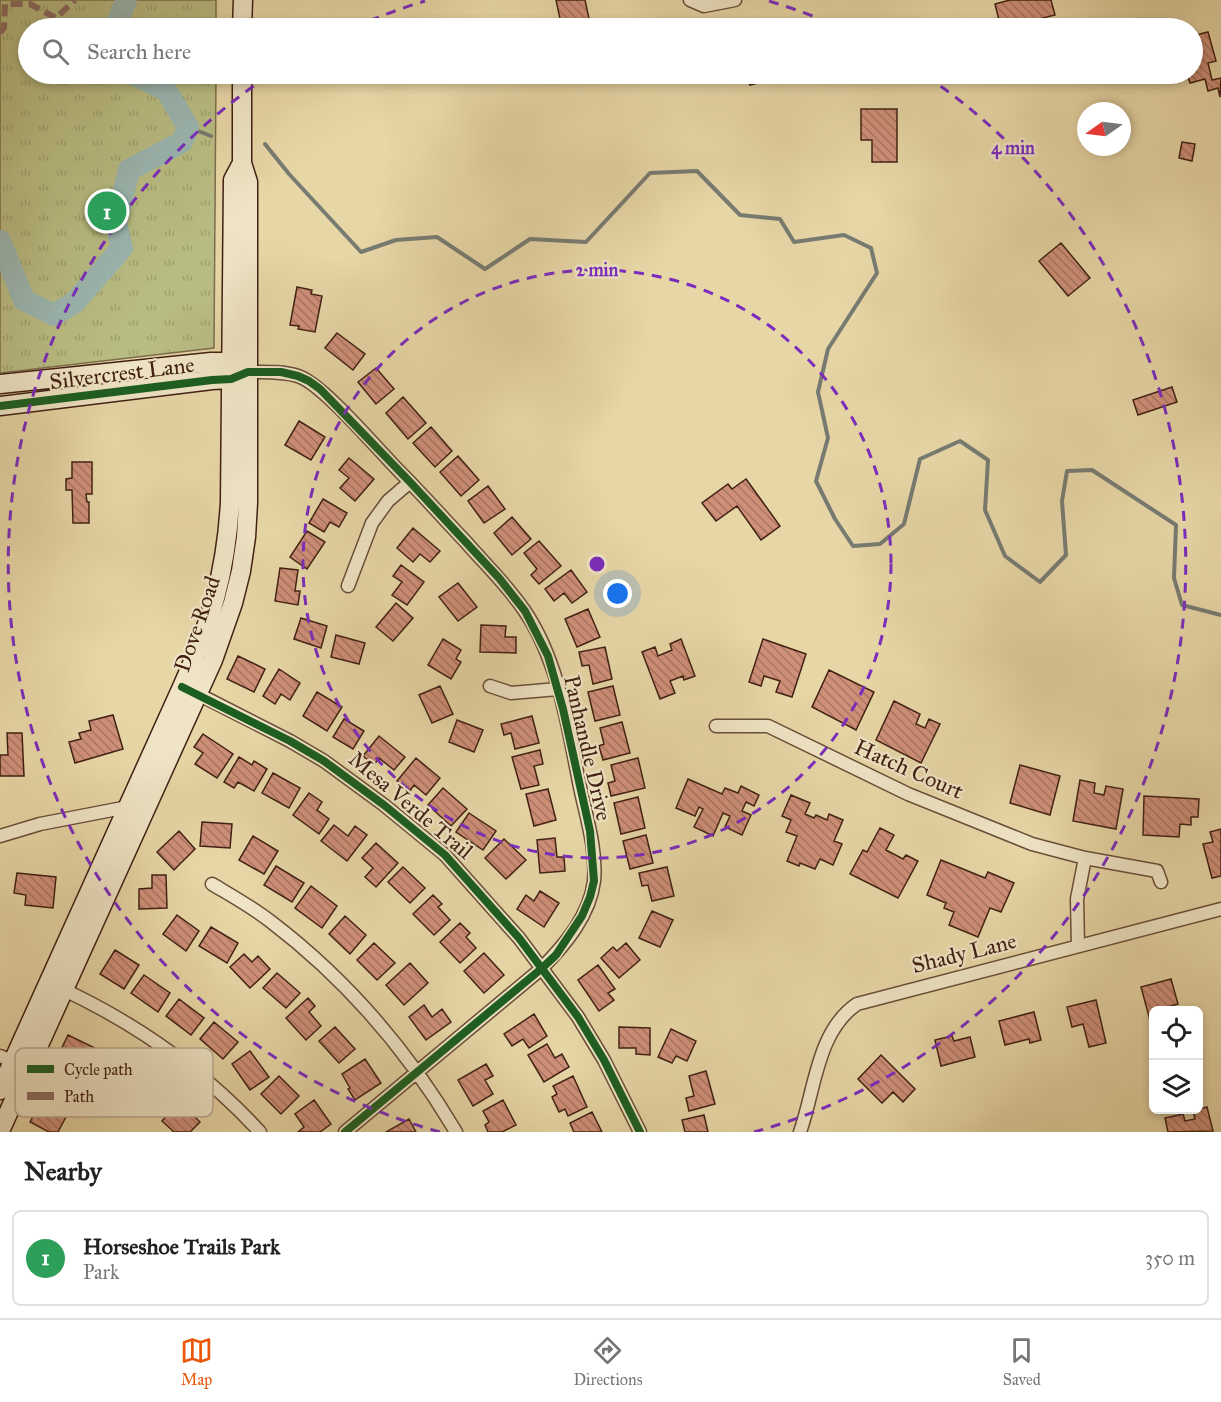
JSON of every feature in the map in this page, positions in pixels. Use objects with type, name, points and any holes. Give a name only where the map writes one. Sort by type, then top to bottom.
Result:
[{"type":"main road","points":[[242,18],[243,0]]},
{"type":"main road","name":"Dove Road","points":[[56,987],[128,807],[190,690],[213,660],[233,603],[241,571],[248,503],[248,182],[242,163],[242,84]]},
{"type":"main road","name":"Dove Road","points":[[21,1048],[56,987],[149,802],[190,690],[197,654],[224,567],[230,502],[233,180],[242,163]]},
{"type":"main road","name":"Silvercrest Lane","points":[[0,384],[211,362],[231,371],[248,372]]},
{"type":"main road","name":"Silvercrest Lane","points":[[0,406],[213,380],[231,371]]},
{"type":"main road","name":"Dove Road","points":[[0,1090],[14,1061]]},
{"type":"main road","name":"Dove Road","points":[[0,1131],[14,1061]]},
{"type":"street","points":[[690,0],[704,6],[735,0]]},
{"type":"street","name":"Panhandle Drive","points":[[248,372],[281,372],[309,381],[320,389],[499,578],[525,611],[548,656],[558,688],[590,831],[594,880],[590,897],[582,916],[561,948],[541,969],[345,1132]]},
{"type":"street","points":[[348,586],[372,523],[388,501],[410,482]]},
{"type":"street","points":[[490,686],[511,693],[558,688]]},
{"type":"street","name":"Mesa Verde Trail","points":[[190,690],[324,761],[446,855],[519,938],[584,1026],[640,1132]]},
{"type":"street","name":"Hatch Court","points":[[717,726],[768,726],[908,794],[1032,844],[1084,858],[1157,871],[1161,882]]},
{"type":"street","points":[[0,836],[40,824],[149,802]]},
{"type":"street","points":[[1078,946],[1077,899],[1084,858]]},
{"type":"street","points":[[212,884],[269,920],[312,957],[385,1029],[439,1103],[456,1132]]},
{"type":"street","name":"Shady Lane","points":[[800,1132],[826,1043],[839,1020],[857,1004],[1221,909]]},
{"type":"street","points":[[56,987],[143,1033],[165,1048]]},
{"type":"street","points":[[213,1086],[233,1103],[260,1132]]},
{"type":"green space","points":[[0,0],[216,0],[216,18],[18,18],[18,84],[216,84],[214,348],[0,373]]},
{"type":"building","points":[[556,0],[585,0],[589,18],[560,18]]},
{"type":"building","points":[[1010,0],[1051,0],[1055,15],[1043,18],[998,18],[995,4]]},
{"type":"building","points":[[1208,32],[1216,61],[1208,63],[1212,80],[1221,78],[1220,97],[1218,88],[1208,91],[1205,79],[1203,80],[1203,33]]},
{"type":"building","points":[[861,109],[897,109],[897,162],[872,162],[872,140],[861,140]]},
{"type":"building","points":[[1182,142],[1195,144],[1192,161],[1179,158]]},
{"type":"building","points":[[1061,243],[1090,278],[1068,296],[1039,261]]},
{"type":"building","points":[[297,287],[312,290],[311,294],[322,296],[315,332],[290,325]]},
{"type":"building","points":[[337,333],[365,354],[353,370],[325,348]]},
{"type":"building","points":[[376,368],[394,389],[376,404],[358,382]]},
{"type":"building","points":[[1172,387],[1177,402],[1138,415],[1133,400]]},
{"type":"building","points":[[403,397],[426,423],[408,439],[386,413]]},
{"type":"building","points":[[299,421],[325,437],[311,460],[285,445]]},
{"type":"building","points":[[431,427],[452,451],[435,467],[413,443]]},
{"type":"building","points":[[458,456],[479,480],[461,496],[440,472]]},
{"type":"building","points":[[349,458],[374,479],[355,501],[340,488],[349,478],[339,470]]},
{"type":"building","points":[[72,462],[92,462],[92,494],[86,494],[87,502],[89,502],[89,523],[73,523],[72,490],[66,490],[66,479],[72,478]]},
{"type":"building","points":[[746,479],[780,526],[761,540],[737,506],[716,521],[702,503],[728,484],[732,489]]},
{"type":"building","points":[[488,486],[505,509],[484,523],[468,501]]},
{"type":"building","points":[[323,499],[347,513],[339,527],[330,522],[324,532],[309,523]]},
{"type":"building","points":[[512,517],[531,539],[512,555],[494,533]]},
{"type":"building","points":[[413,528],[440,551],[430,562],[420,554],[413,562],[397,548]]},
{"type":"building","points":[[307,531],[325,542],[307,569],[290,557]]},
{"type":"building","points":[[539,541],[561,566],[539,584],[531,575],[537,569],[524,553]]},
{"type":"building","points":[[401,565],[424,582],[407,605],[392,595],[402,582],[393,576]]},
{"type":"building","points":[[280,568],[298,570],[295,591],[300,591],[298,605],[275,601]]},
{"type":"building","points":[[571,570],[587,592],[572,603],[564,593],[554,601],[545,589]]},
{"type":"building","points":[[458,583],[477,607],[458,621],[439,597]]},
{"type":"building","points":[[396,603],[413,618],[393,641],[376,627]]},
{"type":"building","points":[[588,609],[600,637],[577,647],[565,619]]},
{"type":"building","points":[[301,618],[327,626],[321,648],[294,639]]},
{"type":"building","points":[[481,625],[506,626],[505,637],[516,637],[516,653],[480,652]]},
{"type":"building","points":[[336,635],[365,643],[359,664],[331,657]]},
{"type":"building","points":[[443,639],[461,650],[456,659],[461,662],[451,679],[428,665]]},
{"type":"building","points":[[681,639],[695,676],[684,680],[683,676],[670,681],[675,693],[660,699],[642,652],[655,647],[658,656],[672,650],[670,644]]},
{"type":"building","points":[[763,639],[806,654],[792,697],[776,692],[780,681],[764,676],[761,686],[749,682]]},
{"type":"building","points":[[605,647],[612,679],[593,684],[589,665],[582,666],[579,652]]},
{"type":"building","points":[[238,656],[265,669],[254,692],[227,679]]},
{"type":"building","points":[[279,669],[300,683],[290,700],[281,694],[275,704],[263,696]]},
{"type":"building","points":[[829,670],[874,692],[856,730],[812,707]]},
{"type":"building","points":[[440,686],[453,714],[432,723],[419,695]]},
{"type":"building","points":[[613,686],[620,715],[595,721],[588,692]]},
{"type":"building","points":[[317,692],[342,707],[327,731],[303,716]]},
{"type":"building","points":[[894,701],[920,714],[916,724],[925,728],[929,719],[940,724],[921,763],[876,740]]},
{"type":"building","points":[[113,715],[123,749],[75,763],[69,742],[81,739],[79,733],[91,730],[89,721]]},
{"type":"building","points":[[532,716],[539,743],[515,749],[511,733],[504,735],[501,724]]},
{"type":"building","points":[[344,719],[364,731],[353,749],[333,737]]},
{"type":"building","points":[[457,720],[483,730],[474,752],[449,742]]},
{"type":"building","points":[[622,722],[630,753],[603,760],[599,746],[604,744],[600,728]]},
{"type":"building","points":[[7,733],[22,733],[24,776],[0,776],[0,755],[8,755]]},
{"type":"building","points":[[203,734],[233,754],[217,778],[195,764],[203,753],[194,747]]},
{"type":"building","points":[[379,736],[405,757],[394,770],[379,758],[374,765],[363,756]]},
{"type":"building","points":[[540,750],[543,764],[534,766],[539,785],[521,789],[512,757]]},
{"type":"building","points":[[239,757],[252,765],[254,761],[267,769],[254,791],[238,782],[234,788],[224,782]]},
{"type":"building","points":[[416,758],[440,778],[426,795],[414,785],[409,792],[397,781]]},
{"type":"building","points":[[638,758],[645,788],[611,796],[608,783],[615,781],[611,765]]},
{"type":"building","points":[[1020,765],[1060,776],[1050,815],[1010,803]]},
{"type":"building","points":[[273,773],[300,788],[289,808],[262,793]]},
{"type":"building","points":[[688,779],[722,794],[725,788],[738,793],[741,786],[759,795],[754,806],[746,802],[742,811],[751,815],[742,835],[725,827],[730,816],[723,813],[713,836],[694,827],[703,809],[699,807],[695,816],[676,808]]},
{"type":"building","points":[[1080,780],[1095,783],[1094,793],[1104,795],[1106,786],[1123,789],[1116,829],[1073,821]]},
{"type":"building","points":[[443,788],[467,809],[451,826],[428,805]]},
{"type":"building","points":[[548,789],[556,820],[534,826],[526,794]]},
{"type":"building","points":[[309,793],[322,802],[317,810],[329,819],[319,834],[293,815]]},
{"type":"building","points":[[791,795],[810,803],[805,814],[814,818],[816,815],[827,820],[829,814],[843,820],[834,841],[842,844],[833,865],[820,859],[815,869],[787,861],[797,836],[786,832],[791,820],[782,816]]},
{"type":"building","points":[[1144,796],[1199,799],[1198,817],[1191,817],[1191,825],[1180,824],[1179,837],[1143,835]]},
{"type":"building","points":[[638,797],[645,828],[621,834],[614,803]]},
{"type":"building","points":[[469,813],[496,831],[483,850],[456,832]]},
{"type":"building","points":[[202,822],[232,824],[230,848],[200,846]]},
{"type":"building","points":[[334,825],[348,836],[355,826],[367,835],[347,861],[321,841]]},
{"type":"building","points":[[880,828],[894,835],[886,850],[903,859],[906,855],[918,861],[898,898],[850,874],[863,850],[867,852]]},
{"type":"building","points":[[1221,829],[1221,876],[1212,878],[1203,844],[1213,842],[1210,832]]},
{"type":"building","points":[[179,831],[195,849],[174,870],[157,852]]},
{"type":"building","points":[[646,835],[653,863],[630,869],[623,841]]},
{"type":"building","points":[[253,836],[278,851],[264,874],[239,860]]},
{"type":"building","points":[[555,838],[557,857],[564,857],[565,871],[540,873],[537,840]]},
{"type":"building","points":[[504,839],[526,860],[506,879],[485,858]]},
{"type":"building","points":[[376,843],[398,863],[376,887],[365,877],[373,868],[362,858]]},
{"type":"building","points":[[941,860],[985,878],[988,872],[1014,883],[1001,912],[990,908],[978,937],[949,925],[954,912],[944,908],[946,903],[927,895]]},
{"type":"building","points":[[276,866],[304,883],[292,902],[264,885]]},
{"type":"building","points":[[403,867],[425,888],[410,903],[388,882]]},
{"type":"building","points":[[667,867],[674,896],[652,901],[648,885],[642,886],[639,873]]},
{"type":"building","points":[[17,873],[56,877],[53,908],[25,905],[26,895],[14,893]]},
{"type":"building","points":[[152,875],[166,875],[167,908],[139,909],[139,889],[152,888]]},
{"type":"building","points":[[311,886],[337,906],[322,928],[295,908]]},
{"type":"building","points":[[540,891],[559,903],[544,927],[517,909],[526,895],[534,901]]},
{"type":"building","points":[[433,895],[442,904],[438,907],[450,920],[434,935],[413,914]]},
{"type":"building","points":[[652,911],[673,920],[660,947],[639,938]]},
{"type":"building","points":[[177,915],[199,931],[186,951],[163,934]]},
{"type":"building","points":[[345,916],[366,935],[350,954],[329,934]]},
{"type":"building","points":[[460,923],[470,933],[466,937],[476,948],[460,963],[440,942]]},
{"type":"building","points":[[211,927],[238,943],[227,963],[199,946]]},
{"type":"building","points":[[374,943],[395,963],[377,980],[357,960]]},
{"type":"building","points":[[626,943],[640,960],[619,978],[601,958],[613,947],[617,951]]},
{"type":"building","points":[[115,950],[139,965],[124,989],[100,974]]},
{"type":"building","points":[[484,953],[504,975],[484,993],[464,971]]},
{"type":"building","points":[[244,954],[252,962],[258,956],[270,969],[250,988],[230,967]]},
{"type":"building","points":[[410,963],[428,983],[404,1005],[386,985]]},
{"type":"building","points":[[598,965],[615,989],[608,993],[614,1000],[599,1011],[578,980]]},
{"type":"building","points":[[277,973],[300,993],[286,1008],[263,988]]},
{"type":"building","points":[[144,975],[170,993],[158,1012],[131,993]]},
{"type":"building","points":[[1171,979],[1178,1004],[1149,1006],[1149,1017],[1141,987]]},
{"type":"building","points":[[308,998],[315,1006],[309,1012],[321,1026],[306,1040],[286,1018]]},
{"type":"building","points":[[179,999],[204,1018],[191,1035],[166,1016]]},
{"type":"building","points":[[1096,1000],[1106,1043],[1089,1047],[1083,1024],[1072,1027],[1067,1007]]},
{"type":"building","points":[[424,1005],[432,1017],[442,1009],[451,1022],[426,1040],[409,1017]]},
{"type":"building","points":[[1034,1012],[1041,1040],[1030,1043],[1029,1039],[1005,1045],[999,1021]]},
{"type":"building","points":[[534,1014],[547,1036],[529,1048],[523,1039],[512,1046],[504,1034]]},
{"type":"building","points":[[214,1022],[238,1042],[223,1059],[200,1039]]},
{"type":"building","points":[[335,1027],[355,1049],[339,1063],[319,1041]]},
{"type":"building","points":[[619,1027],[650,1028],[650,1055],[636,1054],[636,1048],[619,1048]]},
{"type":"building","points":[[671,1029],[696,1041],[687,1061],[676,1056],[672,1063],[658,1057]]},
{"type":"building","points":[[68,1035],[95,1048],[62,1048]]},
{"type":"building","points":[[952,1036],[954,1041],[970,1037],[975,1057],[941,1066],[935,1040]]},
{"type":"building","points":[[547,1044],[555,1058],[562,1054],[569,1067],[544,1082],[528,1055]]},
{"type":"building","points":[[250,1051],[269,1077],[250,1090],[232,1064]]},
{"type":"building","points":[[881,1055],[915,1089],[903,1102],[893,1092],[882,1103],[858,1079]]},
{"type":"building","points":[[365,1059],[381,1083],[355,1100],[342,1074]]},
{"type":"building","points":[[486,1064],[493,1076],[485,1080],[493,1094],[473,1106],[458,1080]]},
{"type":"building","points":[[706,1071],[715,1104],[689,1111],[686,1098],[694,1096],[689,1076]]},
{"type":"building","points":[[279,1076],[299,1096],[281,1114],[261,1094]]},
{"type":"building","points":[[573,1076],[587,1107],[568,1116],[565,1109],[559,1112],[552,1097],[557,1094],[553,1086]]},
{"type":"building","points":[[314,1100],[331,1124],[320,1132],[298,1132],[304,1127],[295,1114]]},
{"type":"building","points":[[503,1100],[516,1125],[502,1132],[488,1132],[485,1125],[489,1122],[483,1111]]},
{"type":"building","points":[[1207,1107],[1213,1131],[1168,1132],[1165,1118],[1183,1114],[1185,1121],[1195,1119],[1194,1114],[1203,1114],[1203,1108]]},
{"type":"building","points":[[592,1112],[602,1132],[574,1132],[570,1123]]},
{"type":"building","points":[[704,1115],[708,1132],[685,1132],[682,1120]]},
{"type":"building","points":[[33,1117],[66,1117],[58,1132],[49,1132],[30,1122]]},
{"type":"building","points":[[166,1117],[195,1117],[200,1122],[190,1132],[174,1132],[162,1121]]},
{"type":"building","points":[[409,1119],[416,1132],[386,1132]]},
{"type":"waterway","points":[[119,18],[126,0]]},
{"type":"waterway","points":[[0,241],[24,300],[54,315],[74,303],[122,248],[116,223],[129,170],[182,142],[188,127],[166,90],[154,84]]},
{"type":"waterway","points":[[188,127],[211,136]]},
{"type":"waterway","points":[[265,144],[289,174],[361,252],[396,240],[437,237],[485,269],[530,239],[586,242],[650,173],[697,171],[740,215],[780,219],[794,242],[844,235],[871,248],[877,273],[828,349],[818,392],[828,438],[816,481],[835,519],[853,546],[880,544],[904,524],[920,459],[960,441],[988,460],[985,510],[1005,556],[1040,582],[1066,555],[1062,501],[1067,471],[1092,470],[1176,525],[1174,578],[1182,605],[1221,615]]},
{"type":"marked path","points":[[0,33],[4,28],[5,4],[30,4],[56,18],[75,0]]},
{"type":"cycle path","points":[[0,406],[231,379],[248,372],[281,372],[309,381],[320,389],[410,482],[499,578],[525,611],[548,656],[563,709],[590,831],[594,881],[582,916],[556,955],[541,969],[345,1132]]},
{"type":"cycle path","points":[[182,687],[290,741],[324,761],[384,805],[445,855],[519,938],[578,1017],[604,1060],[640,1132]]},
{"type":"place","name":"Horseshoe Trails Park","points":[[107,211]]}]
